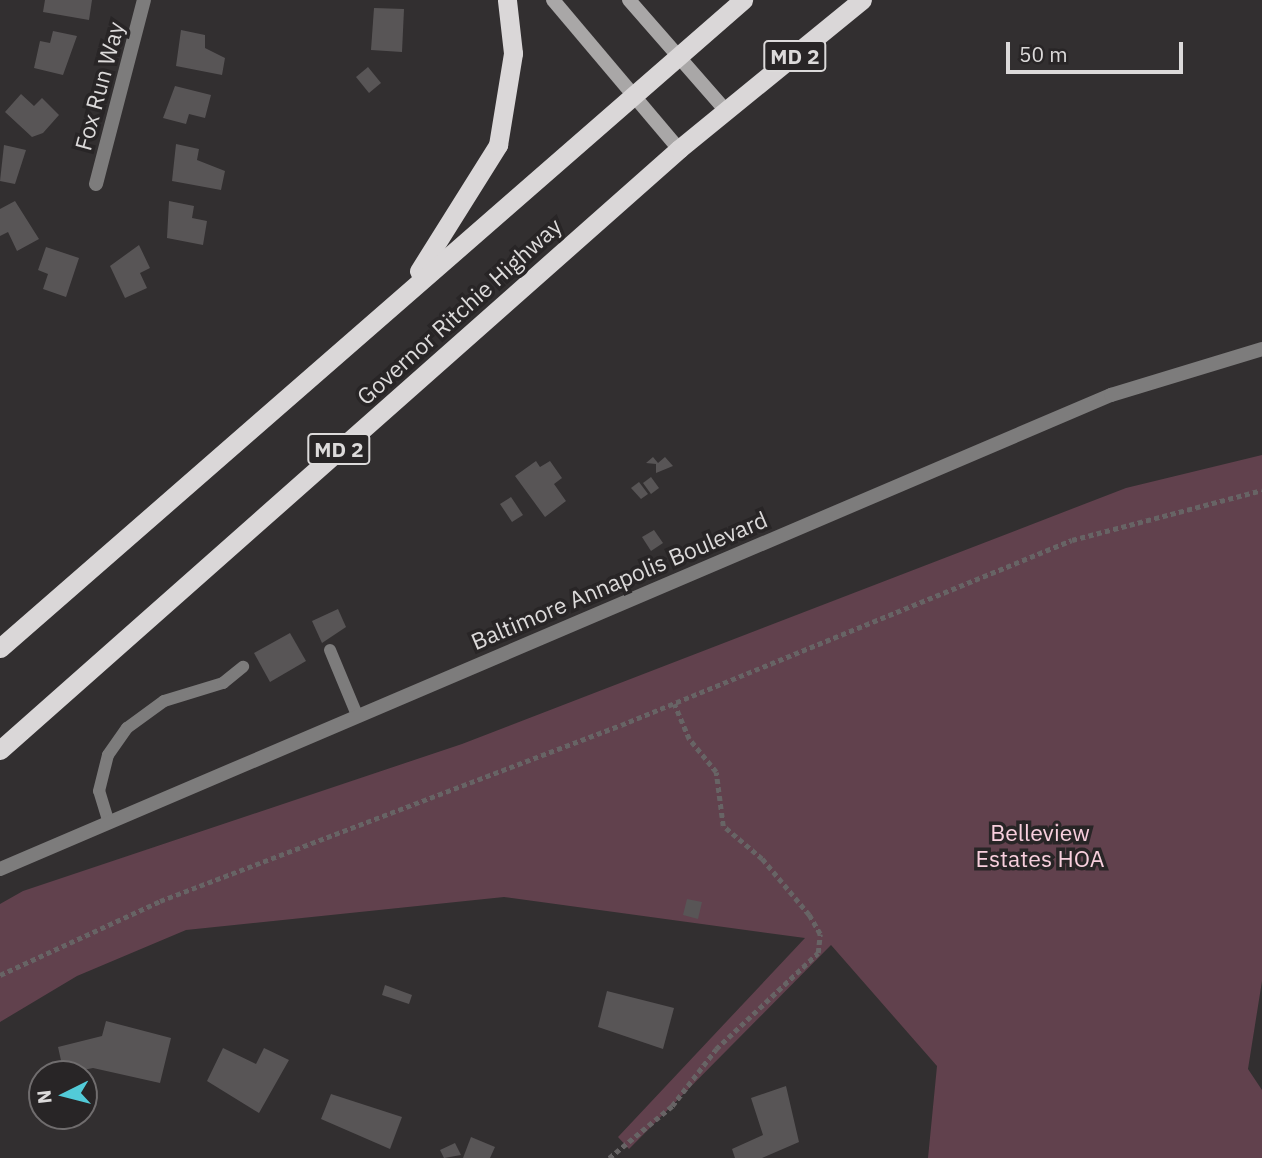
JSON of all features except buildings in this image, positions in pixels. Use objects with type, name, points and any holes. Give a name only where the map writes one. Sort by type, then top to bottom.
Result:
[{"type":"highway","points":[[400,299],[474,192],[498,145],[513,53],[507,0]]},
{"type":"highway","name":"Governor Ritchie Highway","points":[[0,648],[632,94],[743,0]]},
{"type":"highway","name":"Governor Ritchie Highway","points":[[0,750],[679,149],[862,0]]},
{"type":"main road","points":[[553,0],[679,149]]},
{"type":"main road","points":[[629,0],[727,112]]},
{"type":"street","name":"Fox Run Way","points":[[96,184],[145,0]]},
{"type":"street","name":"Baltimore Annapolis Boulevard","points":[[0,869],[108,820],[1111,395],[1262,349]]},
{"type":"lane","points":[[330,650],[357,715]]},
{"type":"lane","points":[[108,820],[99,791],[108,755],[127,727],[164,701],[223,682],[243,667]]},
{"type":"path","points":[[0,975],[160,901],[674,704],[1072,540],[1262,490]]},
{"type":"path","points":[[609,1158],[672,1106],[716,1049],[818,953],[820,934],[809,915],[762,859],[723,827],[714,765],[689,739],[674,704]]},
{"type":"green space","name":"Belleview Estates HOA","points":[[1262,455],[1262,981],[1248,1069],[1262,1090],[1262,1158],[928,1158],[937,1066],[831,945],[629,1149],[618,1137],[805,938],[504,897],[186,930],[77,976],[0,1022],[0,904],[23,891],[462,744],[1126,488]]}]
